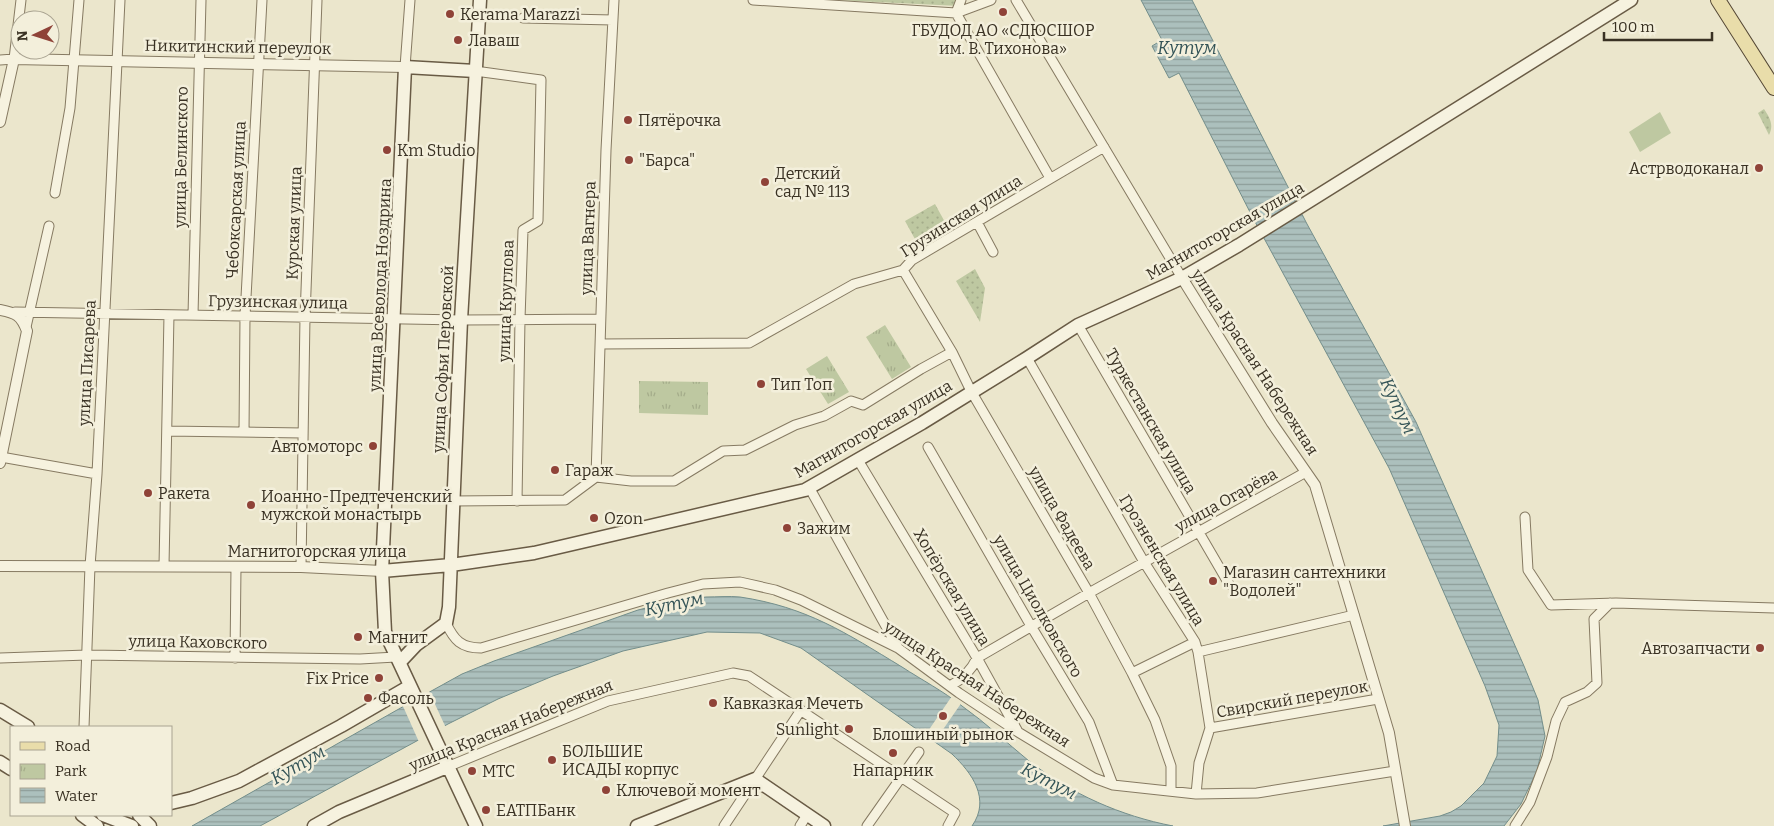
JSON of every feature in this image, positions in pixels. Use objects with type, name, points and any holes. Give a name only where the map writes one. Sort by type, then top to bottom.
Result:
[{"type":"main road","name":"улица Софьи Перовской","points":[[446,623],[449,607],[461,320],[480,0]]},
{"type":"main road","name":"Магнитогорская улица","points":[[382,572],[451,565],[534,553],[809,488],[922,423],[1078,325],[1182,278],[1240,245],[1631,0]]},
{"type":"main road","points":[[1718,0],[1774,88]]},
{"type":"main road","name":"Никитинский переулок","points":[[405,68],[476,71]]},
{"type":"main road","name":"улица Всеволода Ноздрина","points":[[398,659],[384,629],[382,572],[405,68]]},
{"type":"main road","points":[[446,623],[398,659],[476,826]]},
{"type":"main road","points":[[172,803],[192,798],[239,781],[412,690]]},
{"type":"main road","points":[[0,710],[26,726]]},
{"type":"main road","name":"улица Красная Набережная","points":[[314,826],[339,812],[447,767]]},
{"type":"main road","points":[[637,826],[658,821],[755,780],[824,826]]},
{"type":"main road","points":[[83,816],[97,826]]},
{"type":"main road","points":[[106,816],[132,826]]},
{"type":"main road","points":[[140,816],[150,826]]},
{"type":"street","points":[[55,193],[70,108],[79,0]]},
{"type":"street","name":"улица Писарева","points":[[84,726],[90,566],[97,474],[120,0]]},
{"type":"street","name":"улица Белинского","points":[[193,315],[201,0]]},
{"type":"street","name":"Чебоксарская улица","points":[[244,432],[245,316],[262,0]]},
{"type":"street","name":"Курская улица","points":[[301,568],[305,318],[317,0]]},
{"type":"street","name":"улица Всеволода Ноздрина","points":[[405,68],[410,0]]},
{"type":"street","name":"улица Вагнера","points":[[596,477],[606,150],[614,0]]},
{"type":"street","points":[[753,0],[956,13],[991,0]]},
{"type":"street","points":[[956,13],[961,0]]},
{"type":"street","name":"улица Красная Набережная","points":[[1016,0],[1182,278],[1272,424],[1315,486],[1389,733],[1404,826]]},
{"type":"street","points":[[956,13],[1050,178]]},
{"type":"street","points":[[523,18],[613,20]]},
{"type":"street","points":[[0,122],[14,60]]},
{"type":"street","name":"Никитинский переулок","points":[[60,60],[405,68]]},
{"type":"street","name":"улица Круглова","points":[[476,71],[541,80],[538,221],[523,230],[517,500]]},
{"type":"street","name":"Грузинская улица","points":[[600,344],[749,343],[854,284],[903,270],[912,260],[1104,147]]},
{"type":"street","points":[[977,222],[994,252]]},
{"type":"street","points":[[49,226],[26,327],[27,331],[1,460],[97,474]]},
{"type":"street","name":"улица Фадеева","points":[[903,270],[952,352],[971,391],[1089,593],[1132,673],[1155,720],[1171,766],[1171,790]]},
{"type":"street","name":"Грузинская улица","points":[[0,310],[29,313],[305,318],[600,319]]},
{"type":"street","points":[[15,312],[26,327]]},
{"type":"street","points":[[164,566],[169,315]]},
{"type":"street","name":"Туркестанская улица","points":[[1078,325],[1228,584]]},
{"type":"street","points":[[452,501],[564,500],[596,477],[631,481],[674,481],[723,451],[745,450],[795,425],[824,416],[851,401],[863,405],[952,352]]},
{"type":"street","name":"Грозненская улица","points":[[1027,358],[1144,562],[1195,642],[1210,728],[1199,763],[1196,794]]},
{"type":"street","points":[[167,431],[303,433]]},
{"type":"street","name":"улица Циолковского","points":[[928,447],[1089,722],[1113,785]]},
{"type":"street","name":"Хопёрская улица","points":[[858,460],[978,658],[1018,732]]},
{"type":"street","name":"улица Огарёва","points":[[978,658],[1089,593],[1306,472]]},
{"type":"street","points":[[809,488],[898,648]]},
{"type":"street","points":[[1525,517],[1528,570],[1551,605],[1610,602],[1774,608]]},
{"type":"street","name":"Магнитогорская улица","points":[[0,566],[301,568],[382,572]]},
{"type":"street","points":[[235,658],[236,567]]},
{"type":"street","name":"улица Красная Набережная","points":[[446,623],[457,641],[469,648],[481,648],[703,584],[740,582],[775,590],[801,600],[898,648],[1018,732],[1094,778],[1113,785],[1196,794],[1257,793],[1395,771]]},
{"type":"street","points":[[1515,826],[1530,802],[1548,757],[1556,721],[1565,702],[1587,692],[1597,683],[1594,619],[1610,602]]},
{"type":"street","points":[[1198,652],[1354,615]]},
{"type":"street","points":[[1132,673],[1195,642]]},
{"type":"street","name":"улица Каховского","points":[[0,658],[87,655],[398,659]]},
{"type":"street","points":[[950,686],[972,669],[978,658]]},
{"type":"street","name":"улица Красная Набережная","points":[[447,767],[608,701],[734,673],[749,676],[955,813],[948,826]]},
{"type":"street","name":"Свирский переулок","points":[[1210,728],[1378,699]]},
{"type":"street","points":[[724,826],[801,710]]},
{"type":"street","points":[[867,826],[920,752]]},
{"type":"street","points":[[800,826],[807,815]]},
{"type":"green space","points":[[836,0],[959,0],[959,6]]},
{"type":"green space","points":[[1764,109],[1771,122],[1769,135],[1758,113]]},
{"type":"green space","points":[[1660,112],[1671,133],[1640,152],[1629,132]]},
{"type":"green space","points":[[935,204],[946,224],[916,241],[905,221]]},
{"type":"green space","points":[[975,269],[985,288],[980,322],[956,281]]},
{"type":"green space","points":[[885,325],[911,367],[892,379],[866,337]]},
{"type":"green space","points":[[827,356],[849,392],[828,404],[806,369]]},
{"type":"green space","points":[[639,381],[708,382],[708,415],[639,413]]},
{"type":"water","name":"Кутум","points":[[1141,0],[1192,0],[1307,224],[1416,422],[1524,666],[1538,700],[1545,736],[1537,771],[1521,804],[1504,826],[1383,826],[1440,816],[1461,806],[1484,783],[1497,756],[1499,725],[1485,686],[1389,468],[1253,218],[1179,73],[1169,78],[1152,46],[1162,40]]},
{"type":"water","name":"Кутум","points":[[706,597],[740,597],[764,601],[786,607],[825,623],[862,643],[947,695],[980,719],[1029,761],[1062,784],[1116,810],[1173,826],[972,826],[980,806],[977,787],[966,769],[952,754],[801,648],[760,633],[707,632],[623,651],[553,676],[498,699],[260,826],[192,826],[462,674],[638,610],[674,601]]},
{"type":"pier","points":[[428,689],[446,728],[419,742],[402,704]]},
{"type":"pier","points":[[952,696],[962,702],[933,744],[924,737]]},
{"type":"place","name":"ГБУДОД АО «СДЮСШОР им. В. Тихонова»","points":[[1003,12]]},
{"type":"place","name":"Kerama Marazzi","points":[[450,14]]},
{"type":"place","name":"Лаваш","points":[[458,40]]},
{"type":"place","name":"Пятёрочка","points":[[628,120]]},
{"type":"place","name":"Кm Studio","points":[[387,150]]},
{"type":"place","name":"\"Барса\"","points":[[629,160]]},
{"type":"place","name":"Астрводоканал","points":[[1759,168]]},
{"type":"place","name":"Детский сад № 113","points":[[765,182]]},
{"type":"place","name":"Тип Топ","points":[[761,384]]},
{"type":"place","name":"Автомоторс","points":[[373,446]]},
{"type":"place","name":"Гараж","points":[[555,470]]},
{"type":"place","name":"Ракета","points":[[148,493]]},
{"type":"place","name":"Иоанно-Предтеченский мужской монастырь","points":[[251,505]]},
{"type":"place","name":"Ozon","points":[[594,518]]},
{"type":"place","name":"Зажим","points":[[787,528]]},
{"type":"place","name":"Магазин сантехники \"Водолей\"","points":[[1213,581]]},
{"type":"place","name":"Магнит","points":[[358,637]]},
{"type":"place","name":"Автозапчасти","points":[[1760,648]]},
{"type":"place","name":"Fix Price","points":[[379,678]]},
{"type":"place","name":"Фасоль","points":[[368,698]]},
{"type":"place","name":"Кавказкая Мечеть","points":[[713,703]]},
{"type":"place","name":"Блошиный рынок","points":[[943,716]]},
{"type":"place","name":"Sunlight","points":[[849,729]]},
{"type":"place","name":"Напарник","points":[[893,753]]},
{"type":"place","name":"БОЛЬШИЕ ИСАДЫ корпус","points":[[552,760]]},
{"type":"place","name":"МТС","points":[[472,771]]},
{"type":"place","name":"Ключевой момент","points":[[606,790]]},
{"type":"place","name":"ЕАТПБанк","points":[[486,810]]}]
